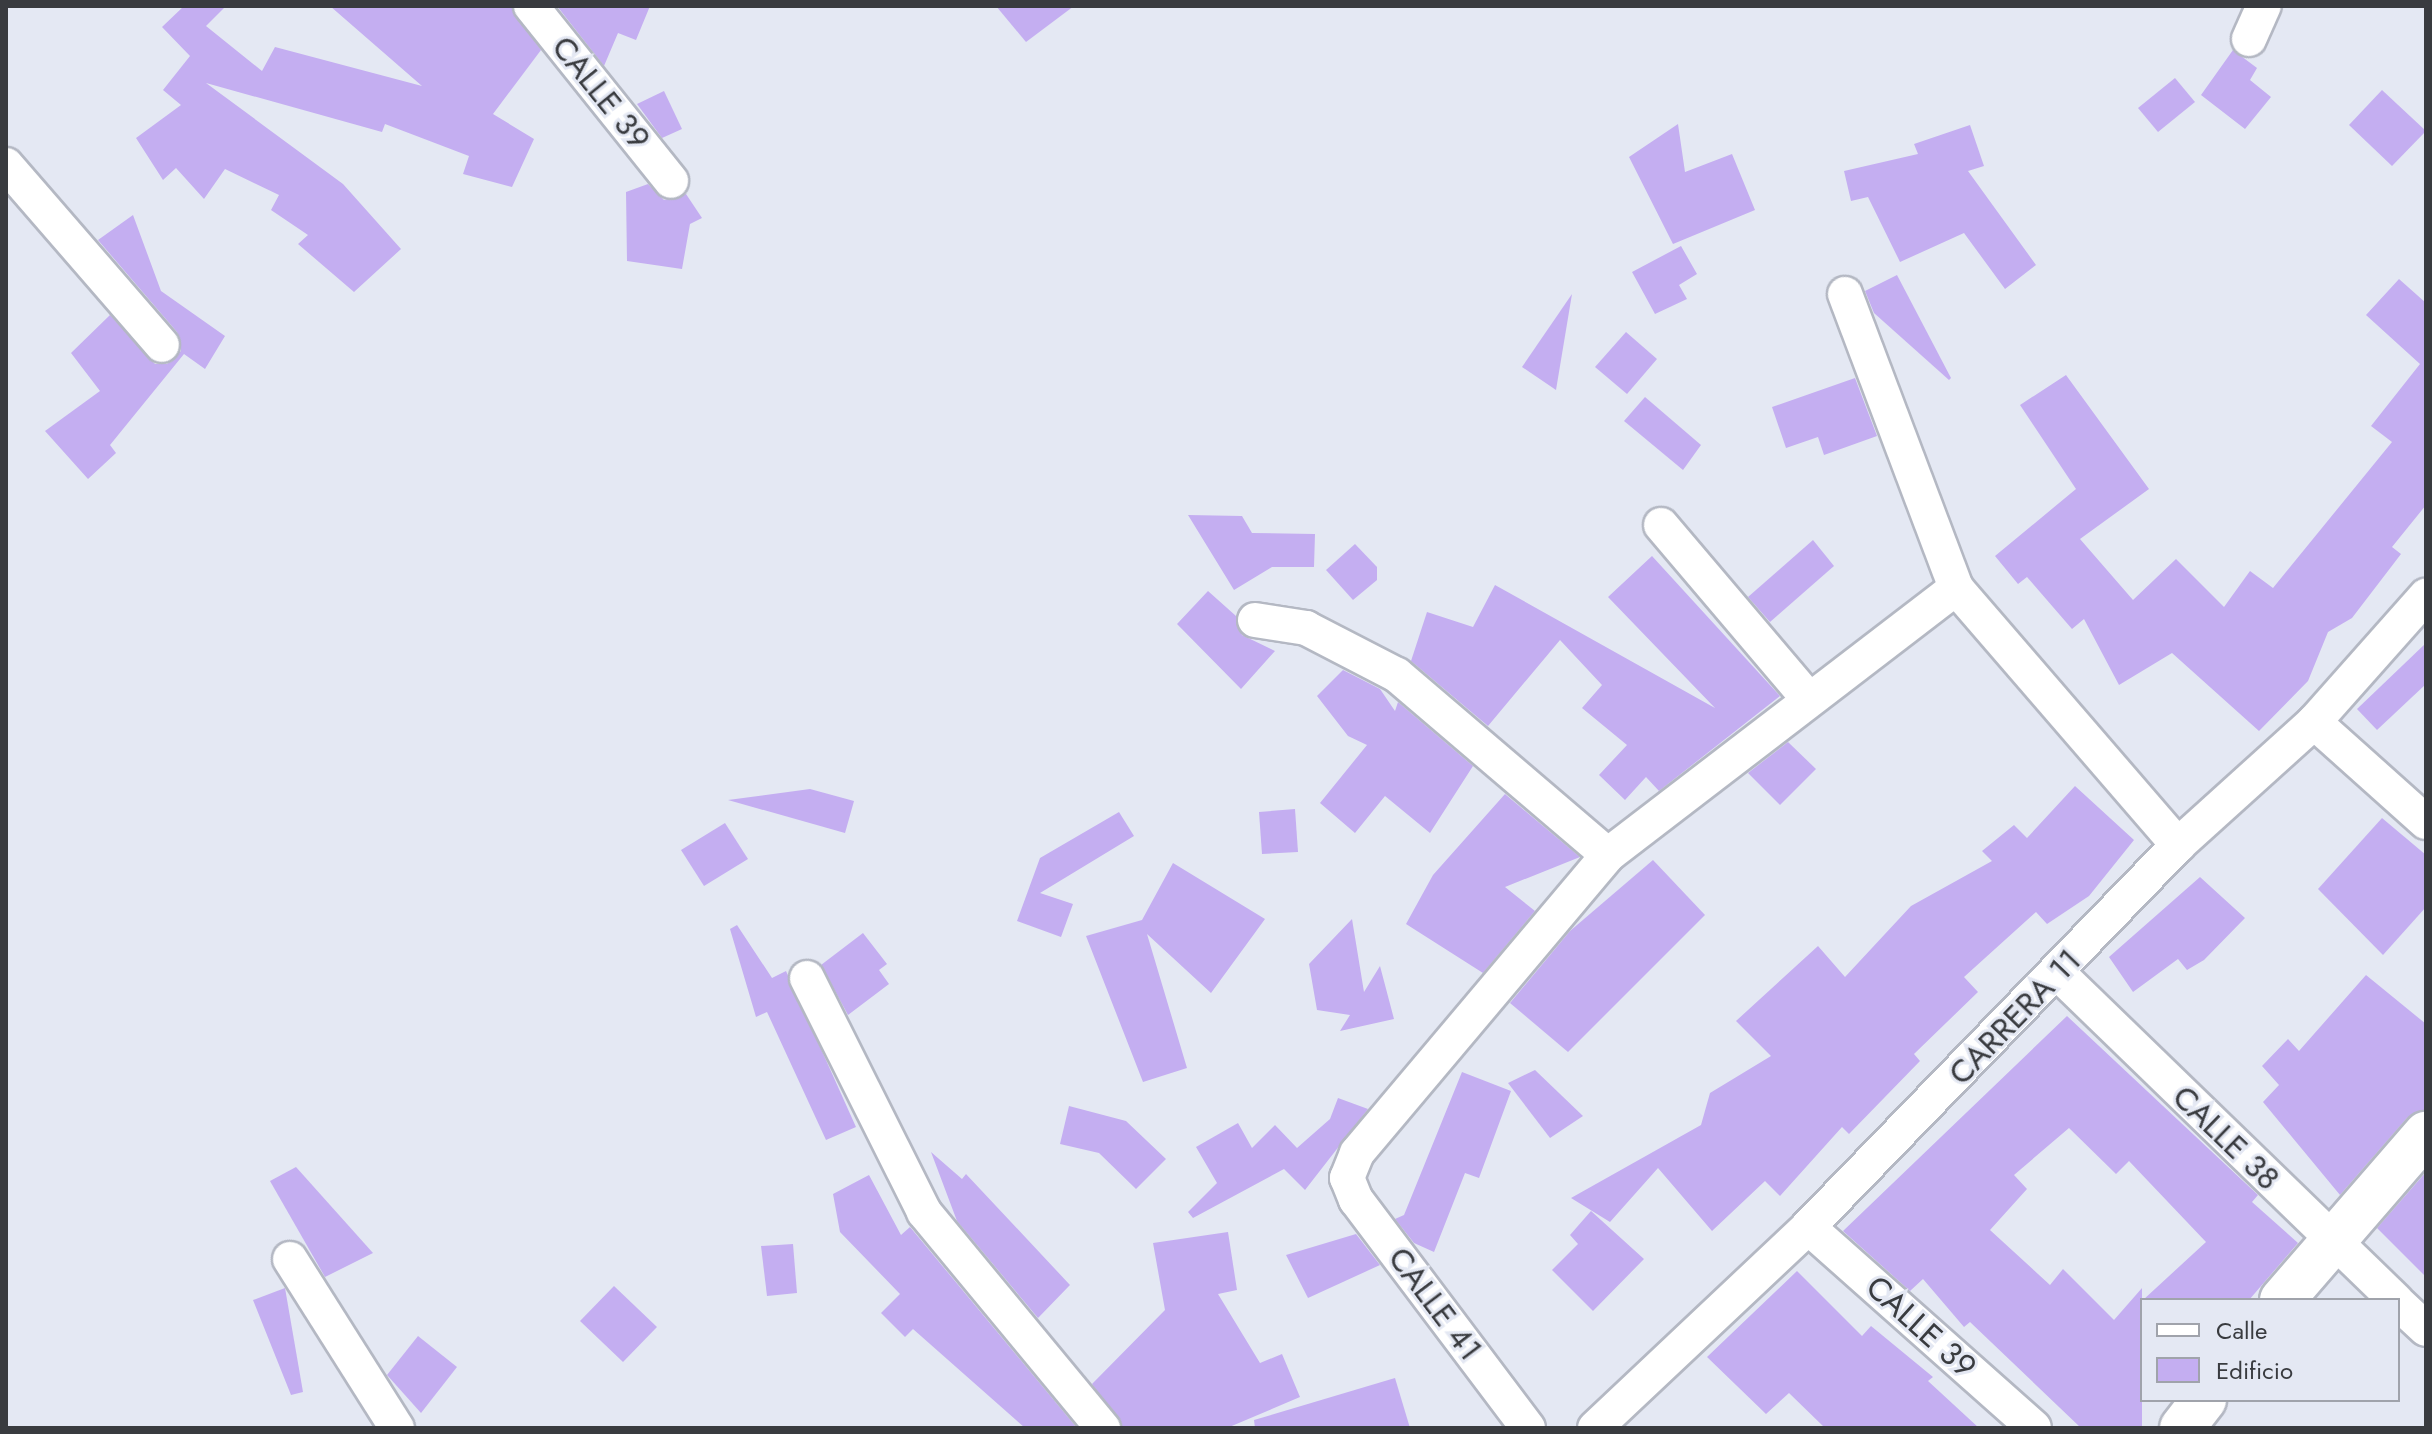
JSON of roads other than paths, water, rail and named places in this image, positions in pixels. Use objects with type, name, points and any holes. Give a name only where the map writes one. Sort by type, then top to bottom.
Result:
[{"type":"street","name":"CALLE 39","points":[[531,6],[671,181]]},
{"type":"street","points":[[2249,39],[2264,6]]},
{"type":"street","points":[[6,165],[162,345]]},
{"type":"street","points":[[1845,294],[1956,588],[2178,845]]},
{"type":"street","points":[[1661,525],[1807,697]]},
{"type":"street","points":[[1255,620],[1306,628],[1397,675],[1608,855],[1807,697],[1956,588]]},
{"type":"street","name":"CARRERA 11","points":[[1595,1428],[1808,1227],[2059,974],[2178,845],[2314,722],[2426,596]]},
{"type":"street","points":[[2314,722],[2426,822]]},
{"type":"street","name":"CALLE 41","points":[[1528,1428],[1347,1178],[1357,1153],[1608,855]]},
{"type":"street","name":"CALLE 38","points":[[2059,974],[2393,1298]]},
{"type":"street","points":[[807,978],[924,1212],[1103,1428]]},
{"type":"street","points":[[2284,1298],[2330,1239],[2426,1134]]},
{"type":"street","name":"CALLE 39","points":[[1808,1227],[2034,1428]]},
{"type":"street","points":[[290,1259],[397,1428]]},
{"type":"street","name":"CALLE 38","points":[[2400,1305],[2426,1329]]},
{"type":"street","points":[[2182,1428],[2202,1402]]}]
